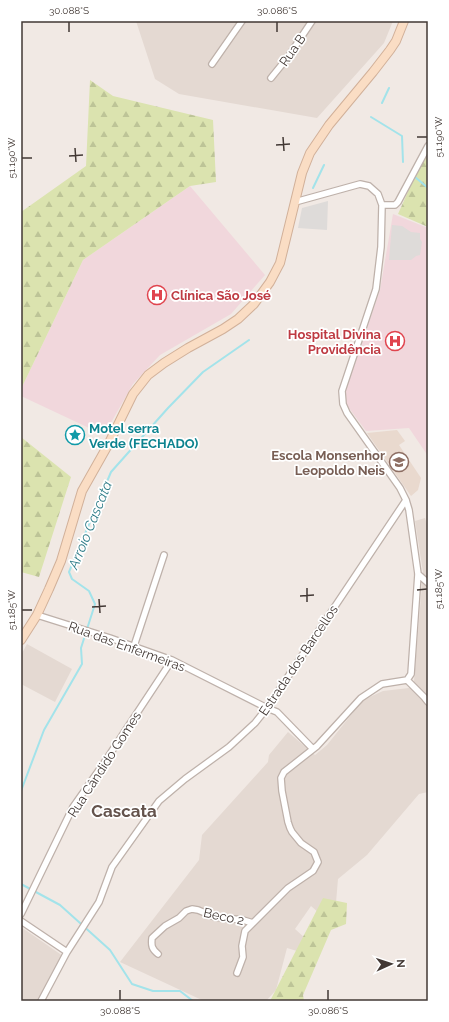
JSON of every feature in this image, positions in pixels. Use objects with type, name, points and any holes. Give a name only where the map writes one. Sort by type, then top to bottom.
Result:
[{"type":"main road","points":[[21,640],[50,589],[61,561],[82,491],[108,445],[133,394],[148,375],[164,363],[238,319],[254,304],[270,282],[280,263],[302,173],[310,153],[329,125],[390,50],[396,41],[404,21]]},
{"type":"street","points":[[212,64],[224,49],[242,21]]},
{"type":"street","name":"Rua B","points":[[271,78],[288,57],[312,21]]},
{"type":"street","points":[[382,205],[395,205],[398,202],[428,146]]},
{"type":"street","points":[[237,973],[243,957],[242,946],[245,931],[288,888],[313,871],[318,862],[314,852],[301,843],[292,832],[288,822],[282,791],[281,778],[284,772],[317,746],[361,698],[382,684],[407,680],[411,674],[418,574],[409,510],[400,488],[347,413],[343,404],[342,391],[376,289],[381,248],[382,205],[378,194],[369,186],[360,184],[295,202]]},
{"type":"street","name":"Estrada dos Barcellos","points":[[41,1001],[66,952],[98,902],[112,867],[159,801],[185,779],[229,746],[255,723],[267,708],[406,500]]},
{"type":"street","points":[[134,646],[164,555]]},
{"type":"street","points":[[418,574],[428,583]]},
{"type":"street","name":"Rua das Enfermeiras","points":[[36,615],[134,646],[172,660],[277,712],[313,749]]},
{"type":"street","name":"Rua Cândido Gomes","points":[[21,914],[73,807],[172,660]]},
{"type":"street","points":[[407,680],[428,702]]},
{"type":"street","name":"Beco 2","points":[[158,954],[153,950],[151,944],[152,938],[165,926],[179,918],[186,911],[192,909],[215,917],[243,920],[253,923]]},
{"type":"street","points":[[21,921],[66,952]]},
{"type":"shaded area","points":[[136,21],[393,21],[384,43],[317,118],[179,94],[155,79]]},
{"type":"shaded area","name":"Clínica São José","points":[[190,186],[265,275],[231,314],[160,355],[133,384],[104,435],[21,396],[21,389],[83,260]]},
{"type":"shaded area","points":[[328,201],[327,230],[298,228],[302,208]]},
{"type":"shaded area","name":"Hospital Divina Providência","points":[[393,214],[428,228],[428,456],[409,428],[366,431],[346,404],[345,392],[380,290]]},
{"type":"shaded area","points":[[392,225],[402,226],[411,232],[420,233],[420,239],[422,242],[420,255],[411,260],[389,260]]},
{"type":"shaded area","name":"Escola Monsenhor Leopoldo Neis","points":[[397,430],[405,441],[399,445],[421,478],[418,490],[411,496],[367,433]]},
{"type":"shaded area","points":[[425,518],[428,527],[428,792],[419,794],[367,855],[338,879],[334,926],[311,906],[295,929],[305,938],[297,951],[287,948],[276,990],[266,1001],[204,1001],[120,962],[199,860],[202,835],[268,762],[269,755],[288,732],[315,755],[327,745],[363,700],[383,691],[409,688],[414,681],[423,572],[415,521]]},
{"type":"shaded area","points":[[27,644],[72,669],[55,702],[21,684],[21,655]]},
{"type":"shaded area","points":[[21,927],[63,956],[37,1001],[21,1001]]},
{"type":"green space","points":[[90,80],[113,96],[213,120],[216,182],[190,186],[83,260],[21,389],[21,212],[86,166]]},
{"type":"green space","points":[[428,156],[428,227],[398,214],[419,167]]},
{"type":"green space","points":[[21,437],[71,477],[39,577],[21,572]]},
{"type":"green space","points":[[323,898],[347,903],[346,924],[331,930],[303,995],[304,1001],[270,1001]]},
{"type":"waterway","name":"Arroio Cascata","points":[[382,103],[389,88]]},
{"type":"waterway","points":[[371,117],[402,136],[403,162]]},
{"type":"waterway","name":"Arroio Cascata","points":[[313,188],[324,165]]},
{"type":"waterway","points":[[415,177],[428,188]]},
{"type":"waterway","name":"Arroio Cascata","points":[[21,791],[44,730],[82,664],[81,648],[95,604],[89,591],[72,579],[69,572],[111,472],[168,408],[203,372],[249,340]]},
{"type":"waterway","points":[[21,884],[60,905],[110,950],[132,984],[153,991],[180,991],[193,1001]]},
{"type":"place","name":"Clínica São José","points":[[157,295]]},
{"type":"place","name":"Hospital Divina Providência","points":[[395,341]]},
{"type":"place","name":"Motel serra Verde (FECHADO)","points":[[75,435]]},
{"type":"place","name":"Escola Monsenhor Leopoldo Neis","points":[[399,462]]},
{"type":"district","name":"Cascata","points":[[124,811]]}]
